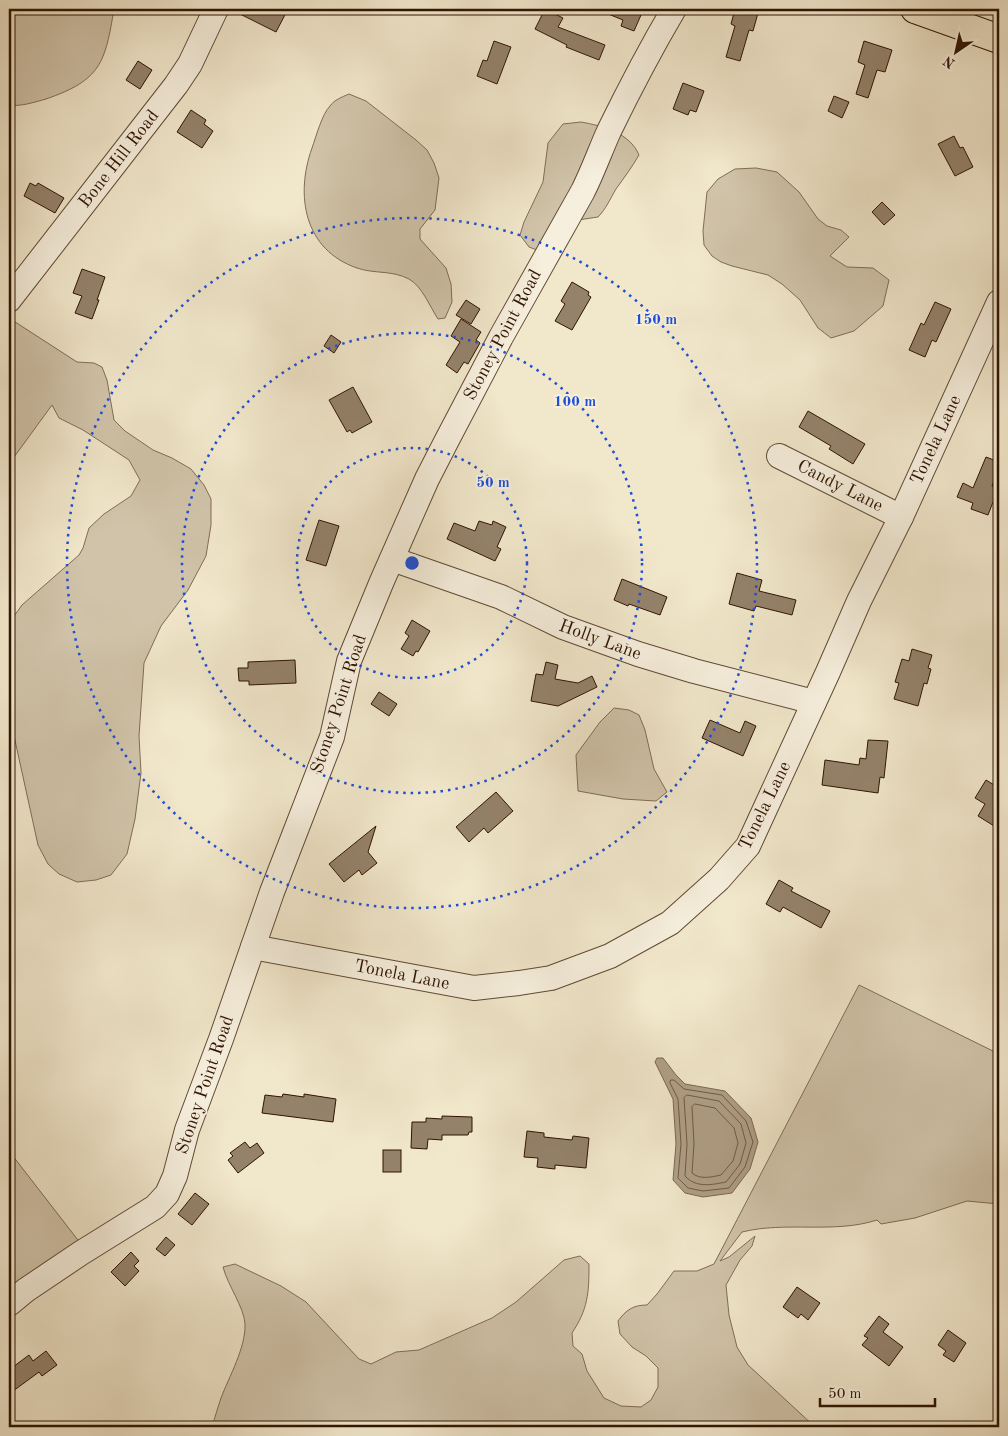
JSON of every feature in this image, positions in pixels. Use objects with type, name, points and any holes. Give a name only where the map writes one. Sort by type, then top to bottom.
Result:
[{"type":"main road","points":[[915,9],[999,39]]},
{"type":"street","name":"Bone Hill Road","points":[[9,300],[176,86],[190,64],[216,9]]},
{"type":"street","name":"Stoney Point Road","points":[[9,1304],[26,1290],[154,1207],[167,1194],[175,1176],[187,1130],[272,892],[332,737],[350,661],[392,559],[431,471],[501,337],[595,168],[608,134],[630,89],[674,9]]},
{"type":"street","name":"Tonela Lane","points":[[253,947],[474,988],[519,984],[551,978],[610,956],[670,923],[719,879],[748,846],[859,601],[901,518],[999,302]]},
{"type":"street","name":"Candy Lane","points":[[779,456],[901,518]]},
{"type":"street","name":"Holly Lane","points":[[392,559],[501,597],[563,627],[638,654],[694,671],[814,702]]},
{"type":"shaded area","points":[[9,9],[114,9],[107,43],[97,67],[79,85],[64,92],[32,103],[9,105]]},
{"type":"shaded area","points":[[349,94],[366,101],[416,140],[427,150],[434,163],[439,178],[435,210],[420,229],[420,239],[446,268],[451,284],[452,302],[445,318],[438,319],[422,292],[409,279],[396,274],[363,270],[339,260],[325,248],[315,235],[308,219],[304,184],[312,148],[327,110],[336,100]]},
{"type":"shaded area","points":[[581,122],[607,128],[615,132],[629,141],[639,155],[598,217],[578,220],[537,250],[529,247],[520,235],[524,222],[543,182],[548,143],[563,124]]},
{"type":"shaded area","points":[[756,168],[777,172],[799,192],[818,219],[827,226],[841,230],[849,237],[830,256],[847,267],[873,268],[889,280],[883,306],[854,331],[831,338],[818,328],[800,300],[782,284],[768,275],[721,262],[712,256],[704,245],[703,231],[707,192],[718,179],[735,169]]},
{"type":"shaded area","points":[[9,318],[77,362],[94,363],[102,367],[107,380],[114,420],[125,431],[153,450],[191,469],[204,485],[211,499],[211,525],[206,556],[188,590],[161,626],[144,663],[139,736],[141,773],[135,819],[127,854],[111,875],[96,880],[77,882],[59,874],[48,864],[38,845],[9,713],[9,623],[22,605],[79,555],[89,528],[104,514],[131,496],[140,480],[129,460],[83,430],[59,418],[52,405],[9,464]]},
{"type":"shaded area","points":[[614,708],[629,710],[639,715],[645,730],[654,769],[667,792],[656,801],[623,799],[578,791],[576,755],[600,722]]},
{"type":"shaded area","points":[[859,985],[999,1054],[999,1204],[967,1201],[915,1218],[881,1224],[877,1220],[844,1226],[776,1227],[742,1232],[720,1261],[729,1257],[755,1236],[752,1246],[740,1260],[726,1285],[729,1315],[737,1347],[748,1365],[815,1427],[212,1427],[221,1398],[240,1352],[245,1333],[242,1311],[223,1267],[235,1264],[281,1286],[306,1302],[359,1359],[371,1364],[396,1352],[419,1350],[492,1318],[516,1302],[564,1260],[580,1256],[589,1264],[589,1284],[584,1308],[572,1333],[573,1346],[582,1354],[587,1371],[604,1398],[621,1406],[641,1407],[651,1400],[658,1387],[658,1368],[646,1356],[632,1347],[620,1334],[618,1321],[630,1309],[647,1305],[674,1271],[697,1271],[714,1264]]},
{"type":"shaded area","points":[[9,1151],[81,1244],[9,1300]]},
{"type":"water","points":[[657,1058],[663,1058],[685,1084],[725,1091],[751,1118],[758,1142],[750,1169],[732,1193],[703,1197],[685,1193],[673,1180],[676,1144],[673,1099],[655,1062]]},
{"type":"building","points":[[230,9],[288,9],[276,32]]},
{"type":"building","points":[[545,9],[563,18],[558,27],[605,45],[599,60],[566,47],[567,45],[535,29]]},
{"type":"building","points":[[596,9],[626,9],[641,15],[634,31],[621,26],[623,20]]},
{"type":"building","points":[[735,9],[745,9],[758,13],[753,31],[749,30],[740,61],[726,57],[735,26],[731,24]]},
{"type":"building","points":[[494,41],[511,47],[497,84],[477,76],[483,60],[487,61]]},
{"type":"building","points":[[864,41],[892,50],[885,72],[877,70],[868,98],[856,94],[865,65],[858,62]]},
{"type":"building","points":[[138,61],[152,70],[140,89],[126,80]]},
{"type":"building","points":[[683,83],[704,91],[696,112],[690,110],[688,115],[673,109]]},
{"type":"building","points":[[834,96],[849,102],[842,118],[828,111]]},
{"type":"building","points":[[191,110],[206,120],[204,124],[213,131],[202,148],[177,132]]},
{"type":"building","points":[[954,136],[960,148],[963,147],[973,167],[955,176],[938,144]]},
{"type":"building","points":[[30,183],[36,186],[38,183],[64,198],[55,213],[24,196]]},
{"type":"building","points":[[882,202],[895,215],[884,225],[872,212]]},
{"type":"building","points":[[82,269],[105,277],[92,319],[75,313],[82,296],[73,293]]},
{"type":"building","points":[[572,282],[589,292],[588,295],[591,297],[572,330],[555,321],[565,304],[561,301]]},
{"type":"building","points":[[466,300],[480,309],[471,324],[456,315]]},
{"type":"building","points":[[935,302],[951,309],[936,342],[932,340],[925,357],[909,350],[921,323],[924,325]]},
{"type":"building","points":[[461,319],[481,332],[476,340],[480,343],[468,364],[464,362],[457,373],[446,365],[460,342],[451,336]]},
{"type":"building","points":[[331,335],[341,342],[334,353],[324,346]]},
{"type":"building","points":[[353,387],[372,422],[352,433],[350,430],[347,432],[329,400]]},
{"type":"building","points":[[808,411],[865,444],[853,464],[829,449],[831,446],[799,427]]},
{"type":"building","points":[[986,457],[999,462],[992,486],[999,490],[999,505],[993,502],[988,515],[971,509],[973,503],[957,497],[963,483],[973,488]]},
{"type":"building","points":[[319,520],[339,526],[326,566],[306,560]]},
{"type":"building","points":[[479,521],[492,525],[493,521],[506,527],[497,547],[501,549],[495,561],[447,539],[454,523],[475,531]]},
{"type":"building","points":[[737,573],[762,580],[759,591],[796,600],[792,615],[756,606],[754,611],[729,604]]},
{"type":"building","points":[[622,579],[667,597],[660,615],[614,600]]},
{"type":"building","points":[[412,620],[430,631],[418,652],[416,651],[413,656],[401,649],[409,636],[405,633]]},
{"type":"building","points":[[912,649],[932,655],[928,668],[931,669],[927,684],[924,683],[918,706],[894,699],[899,683],[895,682],[902,659],[909,661]]},
{"type":"building","points":[[295,660],[296,683],[249,685],[249,681],[239,681],[238,668],[248,668],[248,662]]},
{"type":"building","points":[[546,662],[558,665],[555,679],[578,683],[592,676],[597,687],[558,706],[531,701],[536,674],[543,675]]},
{"type":"building","points":[[379,692],[397,704],[389,716],[371,704]]},
{"type":"building","points":[[710,720],[740,733],[745,721],[756,726],[743,756],[702,738]]},
{"type":"building","points":[[868,740],[888,741],[884,778],[880,777],[878,793],[822,785],[825,760],[859,765],[860,758],[866,759]]},
{"type":"building","points":[[986,780],[999,788],[999,829],[978,816],[985,804],[975,798]]},
{"type":"building","points":[[496,792],[513,811],[488,833],[484,828],[469,842],[456,827]]},
{"type":"building","points":[[376,826],[368,852],[377,863],[362,875],[359,870],[344,882],[329,864]]},
{"type":"building","points":[[779,880],[793,888],[791,891],[830,911],[821,928],[783,907],[780,912],[766,904]]},
{"type":"building","points":[[283,1094],[304,1097],[304,1094],[336,1099],[333,1122],[262,1113],[265,1095],[282,1097]]},
{"type":"building","points":[[442,1116],[472,1117],[472,1132],[469,1132],[468,1135],[442,1135],[442,1140],[428,1139],[427,1149],[411,1148],[412,1122],[426,1122],[426,1118],[442,1119]]},
{"type":"building","points":[[527,1131],[544,1133],[544,1137],[572,1140],[573,1136],[589,1138],[586,1168],[555,1165],[555,1169],[537,1167],[538,1158],[524,1157]]},
{"type":"building","points":[[245,1142],[250,1148],[257,1143],[264,1153],[238,1173],[228,1160],[233,1156],[230,1153]]},
{"type":"building","points":[[383,1150],[401,1150],[401,1172],[383,1172]]},
{"type":"building","points":[[195,1193],[209,1204],[192,1225],[178,1214]]},
{"type":"building","points":[[166,1237],[175,1245],[165,1256],[156,1249]]},
{"type":"building","points":[[131,1252],[139,1261],[134,1266],[139,1271],[125,1286],[111,1272]]},
{"type":"building","points":[[797,1287],[820,1303],[808,1320],[801,1314],[798,1318],[783,1307]]},
{"type":"building","points":[[879,1316],[889,1324],[883,1332],[903,1347],[889,1366],[862,1345],[868,1338],[864,1336]]},
{"type":"building","points":[[948,1330],[966,1343],[954,1362],[943,1355],[946,1351],[938,1345]]},
{"type":"building","points":[[46,1351],[57,1365],[42,1376],[39,1372],[9,1394],[9,1370],[29,1355],[33,1361]]}]
